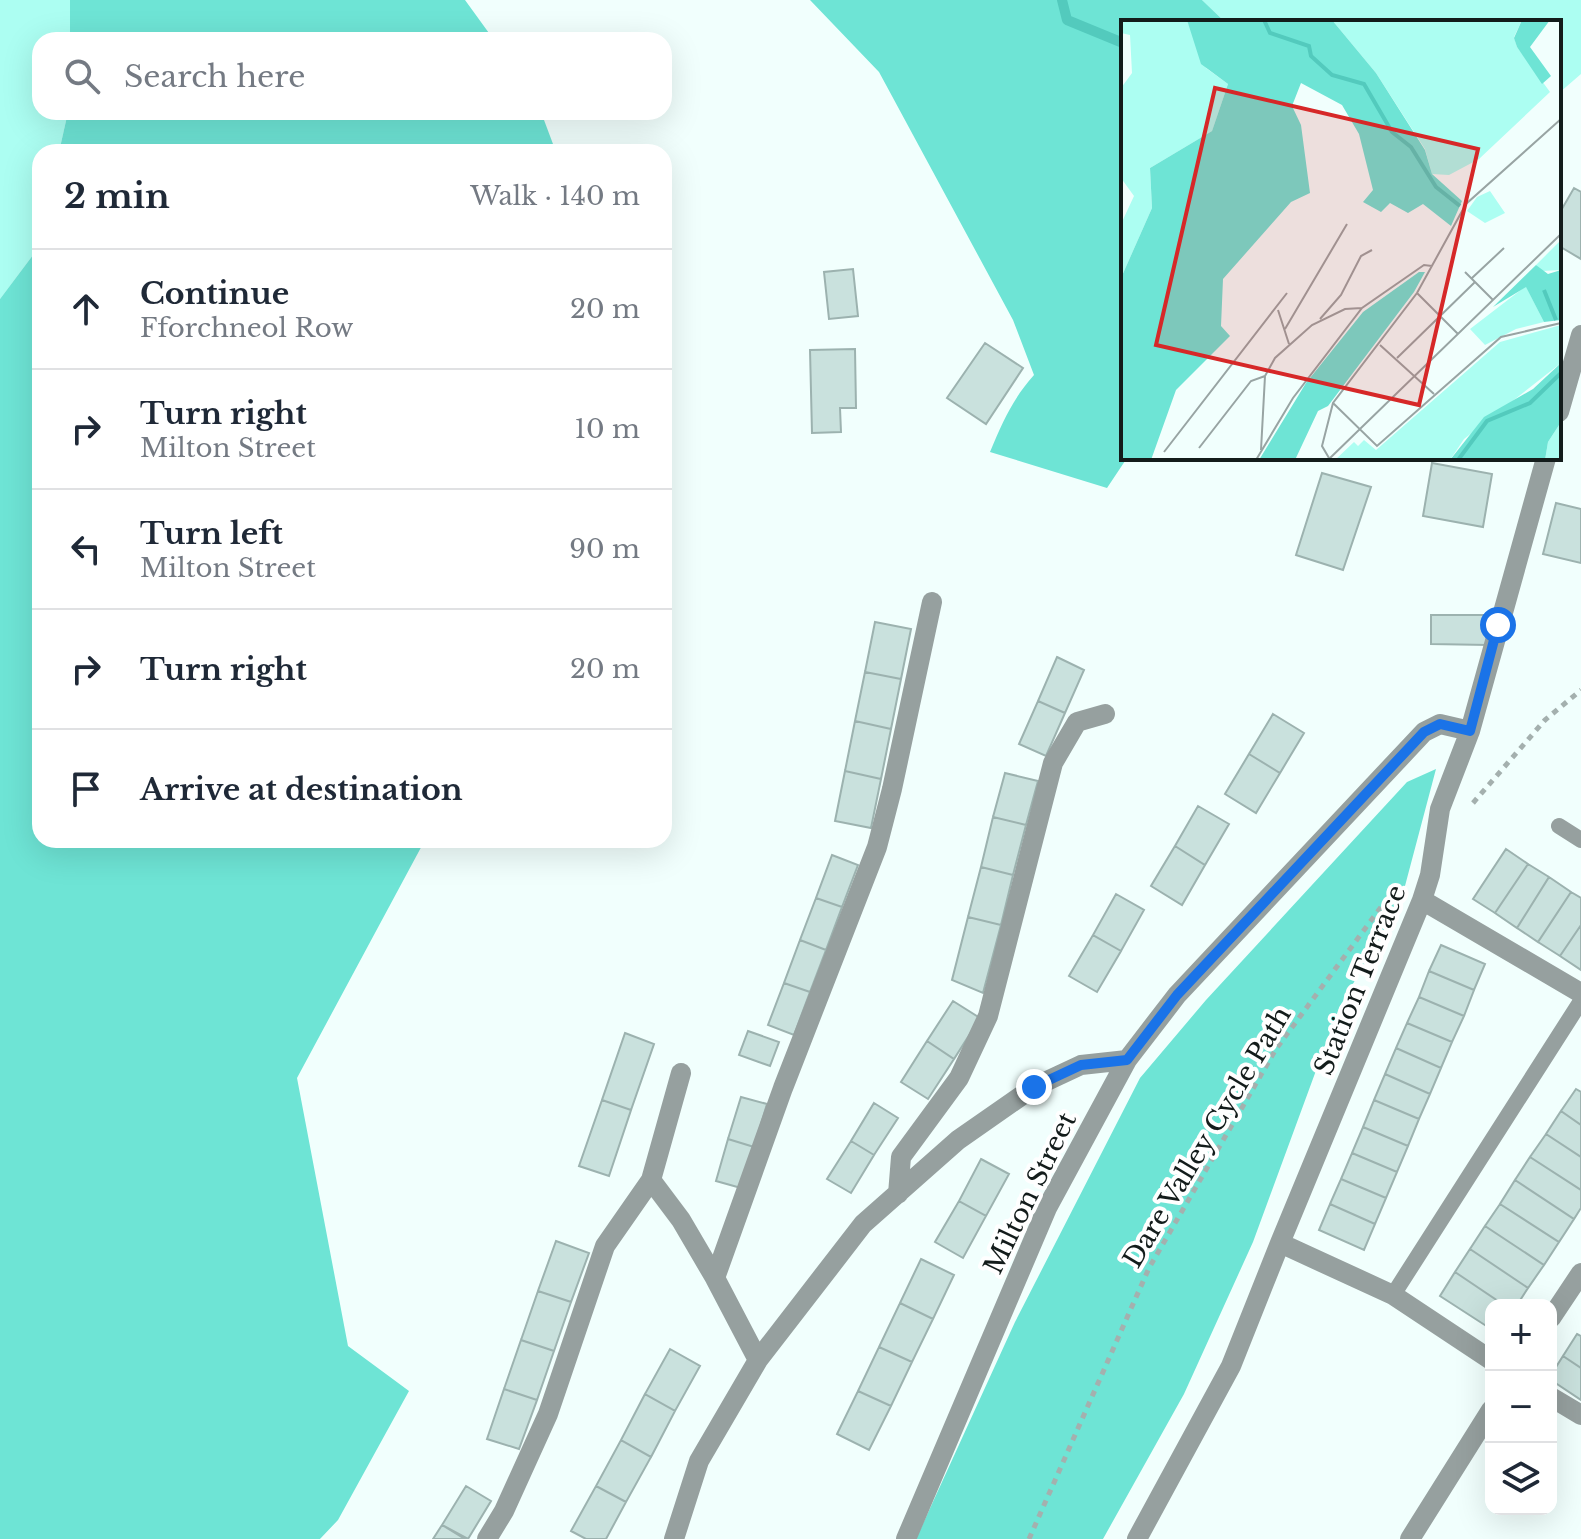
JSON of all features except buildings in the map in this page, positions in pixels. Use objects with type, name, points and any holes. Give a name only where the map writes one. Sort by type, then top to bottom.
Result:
[{"type":"street","points":[[1561,405],[1581,335]]},
{"type":"street","name":"Station Terrace","points":[[1137,1539],[1231,1366],[1422,900],[1430,875],[1440,809],[1470,731],[1545,460]]},
{"type":"street","points":[[715,1278],[783,1088],[877,847],[932,602]]},
{"type":"street","points":[[898,1194],[901,1157],[959,1078],[988,1016],[1053,763],[1077,722],[1105,714]]},
{"type":"street","name":"Milton Street","points":[[906,1539],[1047,1208],[1127,1060],[1177,995],[1424,732],[1440,724],[1470,731]]},
{"type":"street","points":[[1422,900],[1581,993]]},
{"type":"street","points":[[674,1539],[699,1461],[758,1360],[863,1224],[958,1140],[1034,1087],[1081,1065],[1127,1060]]},
{"type":"street","points":[[487,1539],[504,1511],[548,1414],[605,1246],[651,1180],[681,1073]]},
{"type":"street","points":[[651,1180],[681,1220],[758,1360]]},
{"type":"street","points":[[1280,1243],[1393,1295],[1485,1356]]},
{"type":"street","points":[[1557,1309],[1581,1273]]},
{"type":"street","points":[[1557,1401],[1581,1415]]},
{"type":"street","points":[[1410,1539],[1485,1420]]},
{"type":"lane","points":[[1559,826],[1581,840]]},
{"type":"lane","points":[[1393,1295],[1581,1001]]},
{"type":"path","points":[[1472,805],[1545,720],[1581,690]]},
{"type":"path","name":"Dare Valley Cycle Path","points":[[1029,1539],[1149,1268],[1276,1049],[1401,884]]},
{"type":"green space","points":[[0,0],[70,0],[70,32],[32,32],[32,120],[66,120],[61,144],[32,144],[32,256],[0,299]]},
{"type":"green space","points":[[70,0],[465,0],[488,32],[70,32]]},
{"type":"green space","points":[[810,0],[1202,0],[1223,20],[1121,20],[1121,460],[1126,460],[1107,488],[990,452],[1009,411],[1034,375],[1013,320],[879,72]]},
{"type":"green space","points":[[1202,0],[1581,0],[1581,74],[1561,91],[1561,20],[1223,20]]},
{"type":"green space","points":[[66,120],[544,120],[553,144],[61,144]]},
{"type":"green space","points":[[32,256],[32,848],[421,848],[297,1078],[348,1346],[409,1391],[338,1520],[320,1539],[0,1539],[0,299]]},
{"type":"green space","points":[[1436,769],[1401,901],[1339,1008],[1253,1242],[1184,1394],[1103,1539],[916,1539],[1015,1322],[1140,1078],[1206,1000],[1407,782]]},
{"type":"waterway","points":[[1062,0],[1067,20],[1121,42]]},
{"type":"route","points":[[1034,1087],[1081,1065],[1127,1060],[1177,995],[1424,732],[1440,724],[1470,731],[1498,625]]}]
